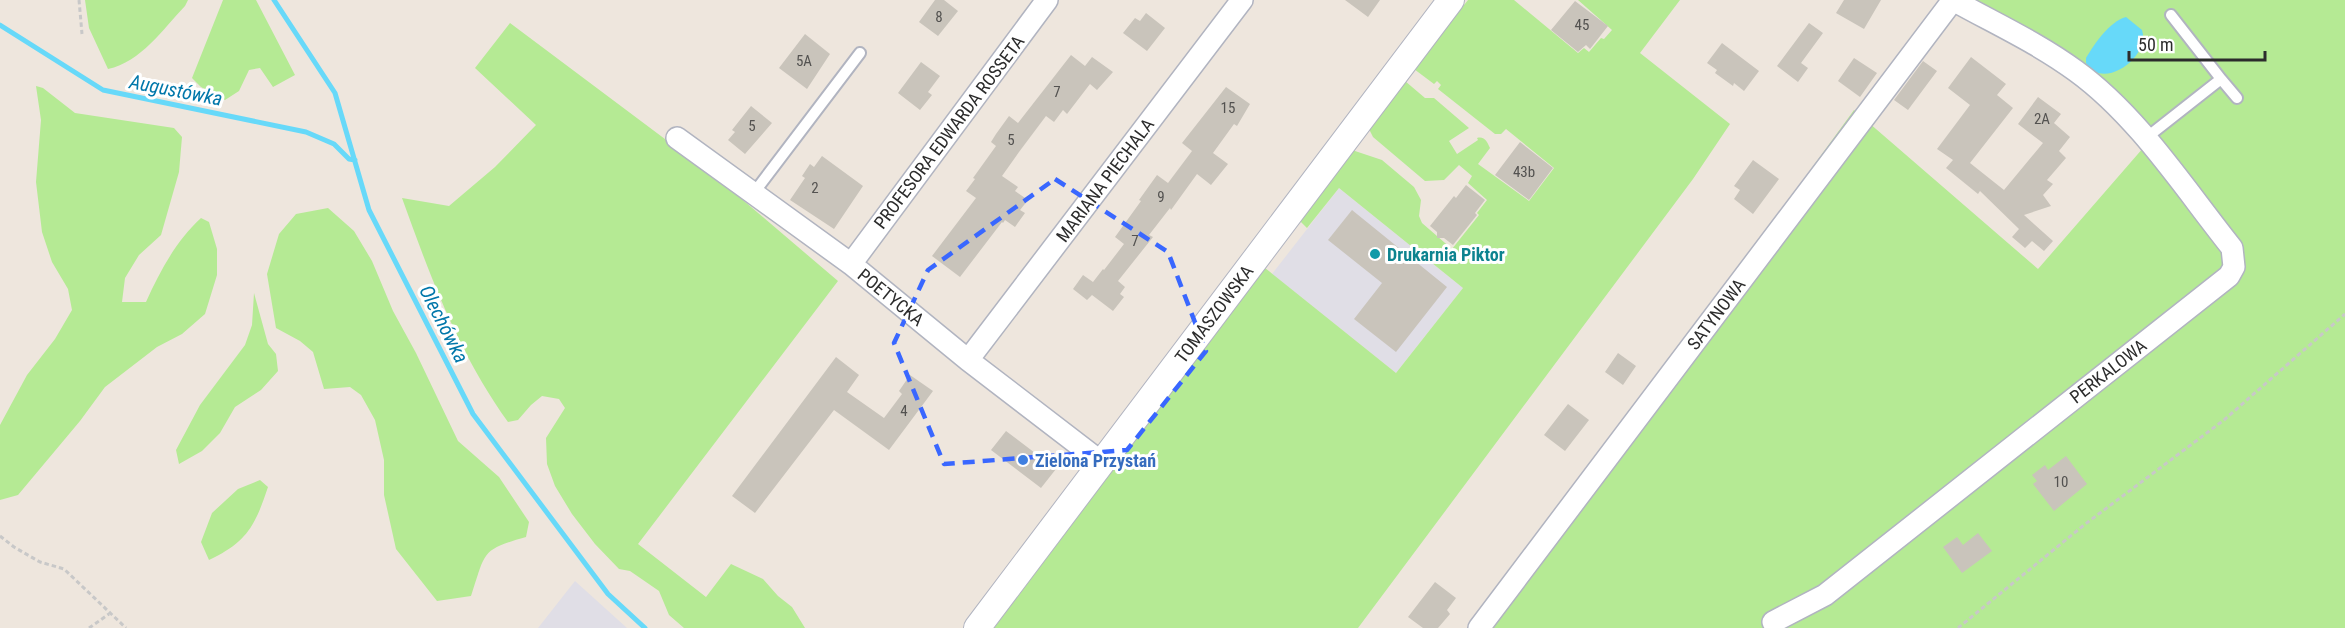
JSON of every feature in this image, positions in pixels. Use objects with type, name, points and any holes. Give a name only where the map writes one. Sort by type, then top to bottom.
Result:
[{"type":"street","name":"PROFESORA EDWARDA ROSSETA","points":[[851,264],[1047,0]]},
{"type":"street","name":"MARIANA PIECHALA","points":[[968,360],[1242,0]]},
{"type":"street","name":"TOMASZOWSKA","points":[[977,628],[1451,0]]},
{"type":"street","name":"PERKALOWA","points":[[1773,622],[1825,595],[2229,276],[2234,267],[2232,248],[2122,110],[2076,71],[1953,0]]},
{"type":"street","name":"SATYNOWA","points":[[1479,628],[1953,0]]},
{"type":"street","name":"POETYCKA","points":[[677,138],[851,264],[968,360],[1101,462]]},
{"type":"lane","points":[[2171,15],[2237,98]]},
{"type":"lane","points":[[753,194],[860,53]]},
{"type":"lane","points":[[2146,138],[2221,79]]},
{"type":"path","points":[[79,0],[82,34]]},
{"type":"path","points":[[1958,628],[2084,525],[2224,420],[2345,314]]},
{"type":"path","points":[[0,536],[40,562],[64,569],[126,628]]},
{"type":"path","points":[[89,628],[109,614]]},
{"type":"highlighted area","points":[[1055,179],[1168,252],[1206,351],[1127,450],[944,464],[894,343],[928,270]]},
{"type":"shaded area","name":"Drukarnia Piktor","points":[[1339,188],[1463,288],[1396,373],[1272,274]]},
{"type":"shaded area","points":[[575,581],[627,628],[538,628]]},
{"type":"green space","points":[[85,0],[188,0],[160,34],[141,52],[120,65],[108,69],[89,28]]},
{"type":"green space","points":[[223,0],[256,0],[295,75],[273,87],[260,68],[249,70],[239,91],[225,100],[201,87],[192,78]]},
{"type":"green space","points":[[1468,0],[1514,0],[1578,53],[1584,48],[1589,52],[1601,38],[1604,39],[1612,30],[1578,0],[1680,0],[1640,53],[1730,124],[1693,179],[1358,628],[994,628],[1265,268],[1396,373],[1463,288],[1339,188],[1307,228],[1300,221],[1352,150],[1382,160],[1414,187],[1421,200],[1419,216],[1422,223],[1452,249],[1479,215],[1477,213],[1487,200],[1468,183],[1472,176],[1459,165],[1444,180],[1425,181],[1373,137],[1369,129],[1405,81],[1425,98],[1434,98],[1469,128],[1449,141],[1457,154],[1478,140],[1477,138],[1484,139],[1490,148],[1478,164],[1529,201],[1554,168],[1506,129],[1501,134],[1495,134],[1438,89],[1441,85],[1437,81],[1434,84],[1414,69]]},
{"type":"green space","points":[[1969,0],[2345,0],[2345,628],[1483,628],[1854,110],[2038,269],[2157,132],[2059,50]]},
{"type":"green space","points":[[510,23],[717,178],[838,281],[638,544],[706,597],[731,564],[763,579],[778,596],[792,607],[805,628],[684,628],[669,615],[659,591],[630,571],[619,569],[595,544],[572,514],[555,486],[547,464],[546,438],[565,408],[559,399],[542,396],[518,420],[508,422],[460,342],[423,256],[402,198],[449,206],[495,167],[536,125],[475,68]]},
{"type":"green space","points":[[36,86],[43,88],[75,113],[174,128],[182,137],[179,172],[161,235],[139,255],[125,278],[122,302],[146,302],[169,257],[201,218],[209,222],[217,249],[217,275],[205,314],[182,334],[157,347],[105,387],[80,421],[18,495],[0,500],[0,425],[27,375],[55,339],[72,310],[68,289],[52,262],[42,232],[36,182],[41,120]]},
{"type":"green space","points":[[328,208],[354,231],[372,261],[393,311],[458,441],[499,477],[529,522],[526,537],[500,546],[487,555],[479,570],[471,596],[437,601],[396,549],[384,495],[384,460],[375,420],[361,395],[350,387],[324,389],[313,352],[300,341],[276,328],[267,274],[279,234],[296,214]]},
{"type":"green space","points":[[254,293],[268,344],[276,354],[278,371],[261,390],[235,407],[220,433],[202,451],[179,464],[176,450],[200,405],[245,345],[252,325]]},
{"type":"green space","points":[[260,480],[268,487],[254,522],[241,539],[209,560],[201,542],[212,513],[238,489]]},
{"type":"water","points":[[2126,17],[2142,30],[2143,40],[2139,50],[2133,60],[2114,72],[2103,74],[2094,71],[2086,63],[2086,58],[2108,28]]},
{"type":"building","points":[[935,0],[944,0],[958,11],[938,36],[919,22]]},
{"type":"building","points":[[1345,0],[1380,0],[1368,17]]},
{"type":"building","points":[[1844,0],[1881,0],[1864,29],[1836,13]]},
{"type":"building","points":[[1575,1],[1608,26],[1590,49],[1586,45],[1578,52],[1551,30]]},
{"type":"building","points":[[1146,13],[1165,28],[1147,51],[1123,33],[1135,18],[1140,21]]},
{"type":"building","points":[[1809,23],[1823,33],[1801,63],[1808,68],[1798,82],[1777,66]]},
{"type":"building","points":[[805,34],[830,54],[807,89],[779,68]]},
{"type":"building","points":[[1722,43],[1759,71],[1744,91],[1715,73],[1717,70],[1707,63]]},
{"type":"building","points":[[1071,55],[1085,66],[1092,57],[1113,72],[1097,90],[1090,84],[1067,114],[1063,110],[1054,122],[1046,116],[1019,152],[1002,176],[1018,187],[1015,191],[1028,200],[1020,210],[1025,213],[1015,227],[1005,220],[1002,222],[960,277],[932,256],[976,198],[966,191],[996,146],[991,142],[996,134],[1009,116],[1018,123]]},
{"type":"building","points":[[1971,57],[2006,84],[1997,95],[2013,108],[1970,163],[2004,190],[2043,143],[2018,124],[2038,97],[2061,114],[2054,123],[2070,137],[2059,151],[2066,158],[2047,180],[2053,184],[2043,195],[2051,206],[2024,215],[2053,241],[2044,251],[2032,241],[2025,248],[2012,237],[2019,229],[1980,191],[1978,194],[1946,168],[1953,160],[1937,149],[1970,105],[1948,88]]},
{"type":"building","points":[[1854,58],[1877,73],[1860,97],[1838,81]]},
{"type":"building","points":[[1923,61],[1937,71],[1908,110],[1894,100]]},
{"type":"building","points":[[921,62],[940,76],[928,92],[932,95],[920,110],[898,93]]},
{"type":"building","points":[[1226,87],[1250,104],[1237,126],[1234,124],[1213,153],[1228,164],[1211,185],[1197,174],[1171,210],[1170,208],[1149,235],[1153,237],[1118,281],[1125,287],[1120,294],[1124,297],[1113,311],[1092,295],[1087,300],[1073,289],[1083,275],[1093,282],[1124,244],[1115,237],[1141,201],[1139,200],[1157,175],[1168,183],[1192,151],[1182,143]]},
{"type":"building","points":[[751,106],[772,123],[745,154],[728,140],[735,132],[732,130]]},
{"type":"building","points":[[1520,142],[1553,168],[1529,200],[1495,175]]},
{"type":"building","points":[[822,156],[863,186],[834,229],[790,200],[805,178],[802,176],[810,164],[814,167]]},
{"type":"building","points":[[1753,160],[1779,179],[1753,214],[1734,199],[1740,190],[1734,186]]},
{"type":"building","points":[[1466,185],[1485,200],[1475,213],[1477,215],[1453,245],[1444,238],[1437,238],[1437,232],[1430,226]]},
{"type":"building","points":[[1352,210],[1447,287],[1396,352],[1354,319],[1382,283],[1328,240]]},
{"type":"building","points":[[1618,353],[1636,366],[1623,385],[1605,372]]},
{"type":"building","points":[[836,357],[859,375],[847,392],[884,418],[902,394],[899,391],[910,375],[933,391],[889,450],[834,410],[755,513],[732,496]]},
{"type":"building","points":[[1568,404],[1589,420],[1565,451],[1544,435]]},
{"type":"building","points":[[1006,431],[1056,469],[1041,488],[991,450]]},
{"type":"building","points":[[2066,456],[2087,484],[2054,511],[2033,484],[2037,481],[2032,475],[2045,465],[2048,470]]},
{"type":"building","points":[[1978,533],[1992,551],[1962,573],[1943,547],[1957,537],[1963,545]]},
{"type":"building","points":[[1435,582],[1456,598],[1447,610],[1450,614],[1438,628],[1423,628],[1408,617]]},
{"type":"waterway","name":"Olechówka","points":[[274,0],[335,93],[369,210],[473,414],[608,594],[645,628]]},
{"type":"waterway","name":"Augustówka","points":[[0,25],[103,90],[306,132],[334,144],[349,159],[355,160]]},
{"type":"place","name":"Drukarnia Piktor","points":[[1375,254]]},
{"type":"place","name":"Zielona Przystań","points":[[1023,460]]}]
